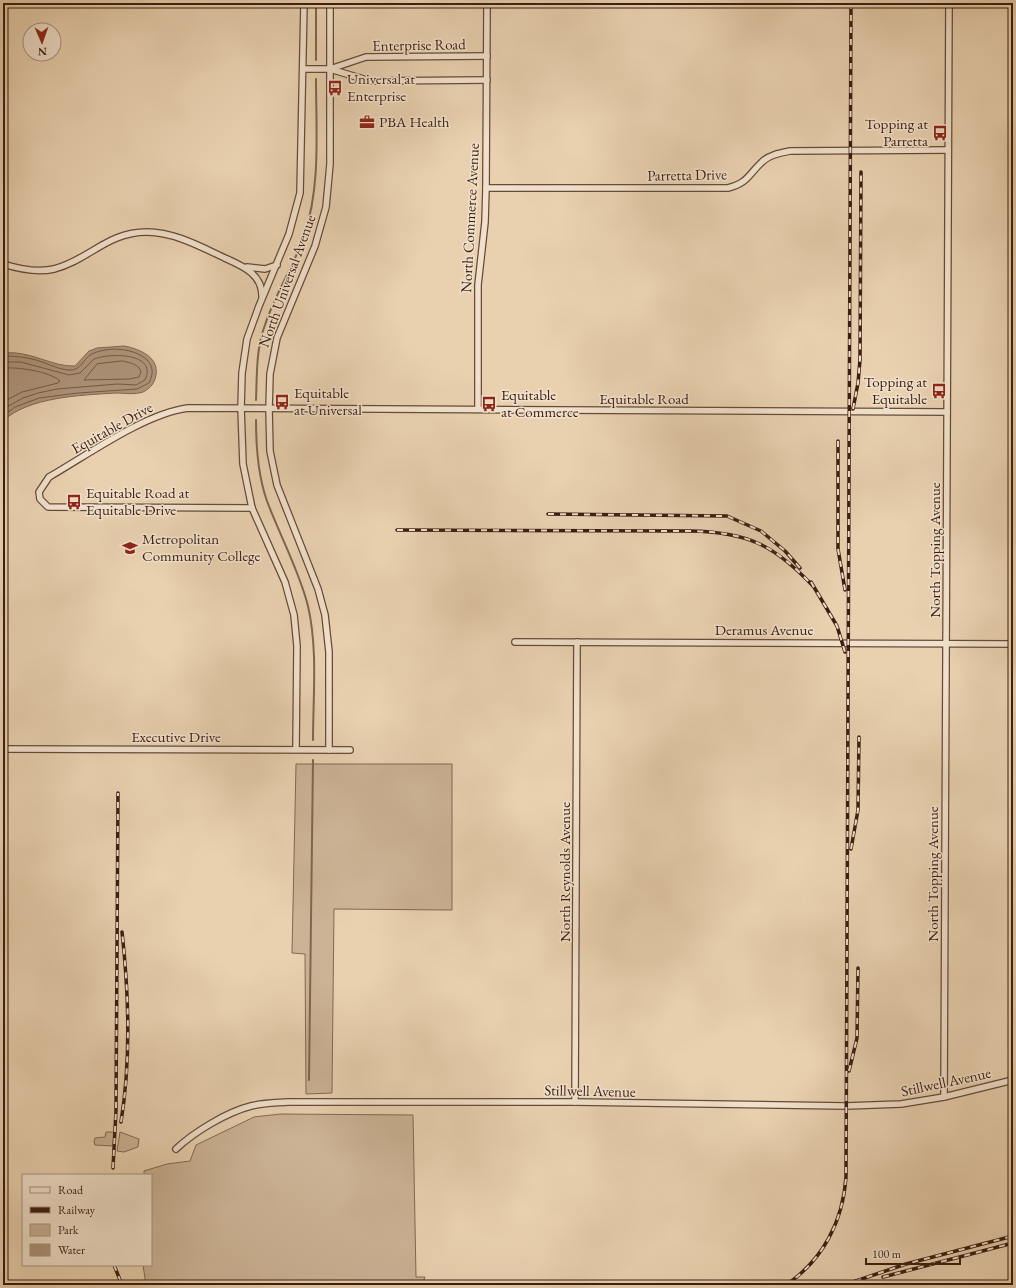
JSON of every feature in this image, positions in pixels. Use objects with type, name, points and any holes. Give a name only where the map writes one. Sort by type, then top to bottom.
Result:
[{"type":"street","name":"North Universal Avenue","points":[[296,749],[297,646],[294,615],[285,582],[252,508],[243,464],[241,408],[244,353],[262,298],[277,265],[294,219],[300,193],[304,3]]},
{"type":"street","name":"North Universal Avenue","points":[[329,750],[329,652],[325,616],[318,589],[277,485],[270,451],[269,409],[270,374],[277,338],[315,246],[326,207],[330,164],[330,3]]},
{"type":"street","name":"North Commerce Avenue","points":[[478,410],[478,285],[485,222],[486,188],[487,3]]},
{"type":"street","name":"North Topping Avenue","points":[[944,1097],[949,3]]},
{"type":"street","name":"Enterprise Road","points":[[330,69],[366,58],[487,56]]},
{"type":"street","name":"Enterprise Road","points":[[303,69],[330,69],[370,80],[487,80]]},
{"type":"street","name":"Parretta Drive","points":[[486,188],[728,188],[744,182],[761,162],[778,153],[790,151],[948,150]]},
{"type":"street","points":[[3,264],[18,269],[34,270],[54,268],[68,264],[112,239],[128,234],[149,232],[190,242],[241,265],[259,280],[262,298]]},
{"type":"street","points":[[241,265],[259,269],[271,268],[277,265]]},
{"type":"street","name":"Equitable Drive","points":[[252,508],[48,507],[40,499],[39,492],[44,482],[49,477],[161,414],[188,408],[269,409]]},
{"type":"street","name":"Equitable Road","points":[[269,409],[947,412]]},
{"type":"street","name":"Deramus Avenue","points":[[515,642],[1013,644]]},
{"type":"street","name":"North Reynolds Avenue","points":[[575,1102],[577,642]]},
{"type":"street","name":"Executive Drive","points":[[3,749],[350,750]]},
{"type":"street","name":"Stillwell Avenue","points":[[176,1149],[186,1140],[236,1111],[264,1104],[575,1102],[846,1106],[901,1104],[944,1097],[1013,1080]]},
{"type":"green space","points":[[296,764],[452,764],[452,910],[334,909],[332,1093],[306,1094],[305,954],[292,953]]},
{"type":"green space","points":[[280,1114],[413,1115],[416,1277],[425,1277],[422,1285],[146,1285],[143,1266],[152,1266],[152,1174],[144,1174],[144,1171],[167,1164],[190,1161],[196,1145],[254,1117]]},
{"type":"green space","points":[[106,1132],[114,1132],[113,1146],[95,1145],[95,1138],[105,1137]]},
{"type":"green space","points":[[120,1132],[139,1139],[138,1147],[124,1152],[117,1151]]},
{"type":"water","points":[[124,346],[143,352],[155,365],[155,379],[150,387],[145,391],[130,394],[116,393],[72,396],[41,402],[14,413],[3,421],[3,353],[23,354],[66,366],[75,366],[89,351],[97,348]]},
{"type":"waterway","points":[[316,3],[316,60]]},
{"type":"waterway","points":[[256,400],[258,362],[262,334],[274,302],[300,247],[313,198],[317,138],[316,79]]},
{"type":"waterway","points":[[256,420],[256,440],[261,481],[272,514],[300,579],[308,606],[314,656],[313,740]]},
{"type":"waterway","points":[[309,1080],[313,760]]},
{"type":"railway","points":[[786,1285],[811,1264],[829,1238],[841,1209],[846,1177],[851,3]]},
{"type":"railway","points":[[853,409],[858,383],[860,360],[861,172]]},
{"type":"railway","points":[[838,441],[838,549],[845,590]]},
{"type":"railway","points":[[548,514],[727,516],[761,531],[785,551],[800,568]]},
{"type":"railway","points":[[397,530],[690,531],[728,534],[744,538],[772,551],[785,560],[813,586]]},
{"type":"railway","points":[[811,582],[837,626],[845,652]]},
{"type":"railway","points":[[851,849],[858,810],[859,737]]},
{"type":"railway","points":[[113,1168],[116,1110],[118,793]]},
{"type":"railway","points":[[121,1122],[128,1051],[126,980],[122,932]]},
{"type":"railway","points":[[849,1071],[857,1038],[858,968]]},
{"type":"railway","points":[[844,1285],[906,1264],[1013,1236]]},
{"type":"railway","points":[[883,1277],[1013,1243]]},
{"type":"railway","points":[[114,1266],[122,1285]]},
{"type":"place","name":"Universal at Enterprise","points":[[335,88]]},
{"type":"place","name":"PBA Health","points":[[367,122]]},
{"type":"place","name":"Topping at Parretta","points":[[940,133]]},
{"type":"place","name":"Topping at Equitable","points":[[939,391]]},
{"type":"place","name":"Equitable at Universal","points":[[282,402]]},
{"type":"place","name":"Equitable at Commerce","points":[[489,404]]},
{"type":"place","name":"Equitable Road at Equitable Drive","points":[[74,502]]},
{"type":"place","name":"Metropolitan Community College","points":[[130,548]]}]
